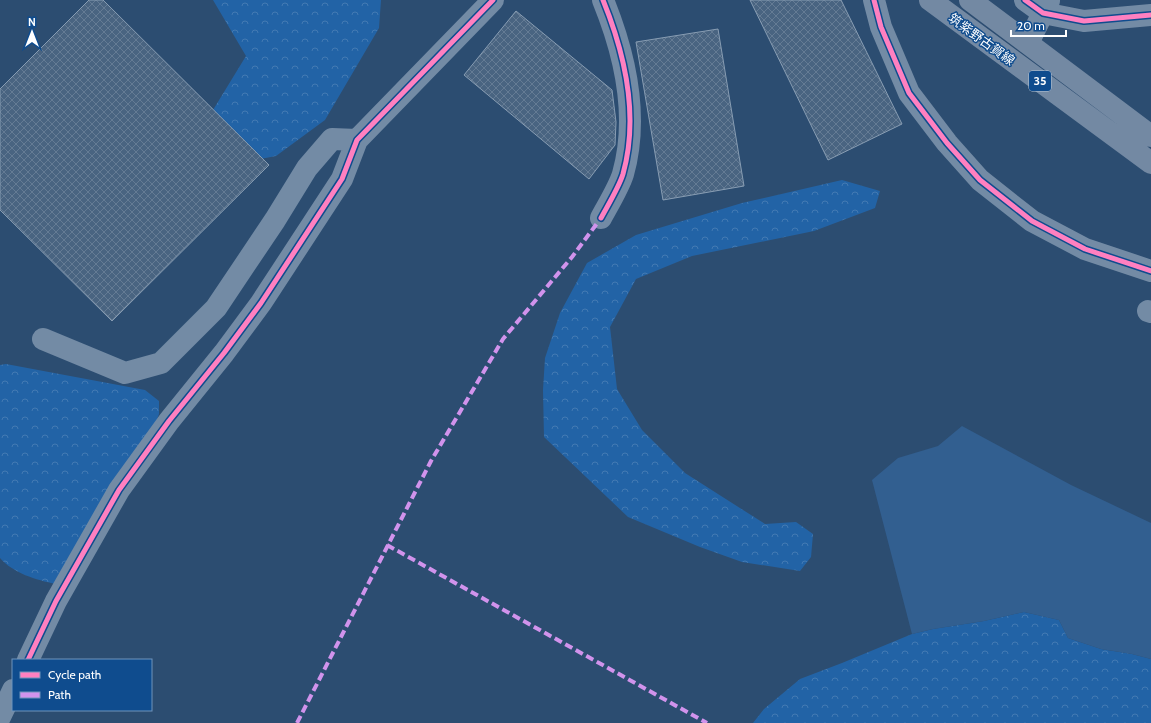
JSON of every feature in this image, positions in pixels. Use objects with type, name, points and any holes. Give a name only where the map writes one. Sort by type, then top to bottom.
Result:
[{"type":"main road","name":"筑紫野古賀線","points":[[930,0],[1151,162]]},
{"type":"main road","name":"筑紫野古賀線","points":[[970,0],[1151,136]]},
{"type":"street","points":[[28,659],[56,601],[119,490],[169,421],[224,353],[261,303],[342,179],[356,140],[493,0]]},
{"type":"street","points":[[601,218],[623,175],[629,145],[627,75],[608,11],[603,0]]},
{"type":"street","points":[[874,0],[881,27],[909,93],[947,143],[980,180],[1032,220],[1085,248],[1151,271]]},
{"type":"street","points":[[1025,0],[1084,21],[1151,15]]},
{"type":"street","points":[[1028,43],[1046,7]]},
{"type":"street","points":[[43,339],[125,373],[161,363],[216,308],[307,168],[332,139],[356,140]]},
{"type":"street","points":[[0,717],[12,692]]},
{"type":"green space","points":[[213,0],[381,0],[379,28],[325,120],[276,156],[255,160],[213,110],[246,56]]},
{"type":"green space","points":[[842,180],[880,191],[875,208],[814,231],[692,256],[636,279],[610,327],[617,389],[642,430],[685,473],[765,524],[796,522],[813,534],[811,557],[800,571],[742,562],[700,547],[628,517],[544,437],[543,390],[545,358],[560,313],[587,263],[636,235],[742,203]]},
{"type":"green space","points":[[6,364],[145,390],[159,401],[159,414],[144,457],[56,584],[18,572],[0,558],[0,365]]},
{"type":"green space","points":[[1024,612],[1059,620],[1068,638],[1101,649],[1151,659],[1151,723],[753,723],[764,709],[800,679],[912,634]]},
{"type":"shaded area","points":[[962,426],[1071,485],[1151,523],[1151,659],[1101,649],[1068,638],[1059,620],[1024,612],[912,634],[872,480],[898,458],[938,446]]},
{"type":"building","points":[[89,0],[103,0],[269,165],[112,321],[0,210],[0,89]]},
{"type":"building","points":[[750,0],[841,0],[902,124],[828,160]]},
{"type":"building","points":[[516,11],[612,90],[616,122],[615,145],[589,179],[464,75]]},
{"type":"building","points":[[718,29],[744,186],[663,200],[636,42]]},
{"type":"marked path","points":[[297,723],[431,461],[503,339],[572,257],[601,218]]},
{"type":"marked path","points":[[387,545],[707,723]]},
{"type":"cycle path","points":[[28,659],[56,601],[119,490],[169,421],[224,353],[261,303],[342,179],[357,140],[493,0]]},
{"type":"cycle path","points":[[601,218],[623,174],[628,152],[630,130],[630,108],[623,64],[618,42],[603,0]]},
{"type":"cycle path","points":[[874,0],[881,27],[909,93],[947,143],[980,180],[1032,221],[1085,249],[1151,271]]},
{"type":"cycle path","points":[[1025,0],[1043,13],[1084,21],[1151,15]]}]
